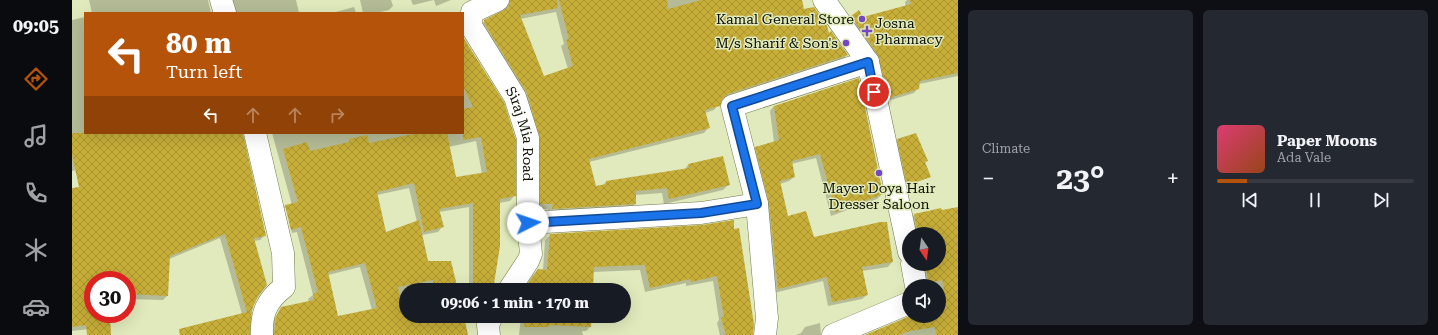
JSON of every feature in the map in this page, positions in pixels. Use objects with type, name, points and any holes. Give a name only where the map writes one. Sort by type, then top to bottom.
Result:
[{"type":"street","points":[[221,0],[225,12]]},
{"type":"street","name":"Siraj Mia Road","points":[[498,0],[472,12],[471,26],[515,97],[528,138],[528,223],[531,254],[514,283]]},
{"type":"street","points":[[824,0],[868,62],[904,227]]},
{"type":"street","points":[[765,335],[767,318],[757,204],[732,106],[868,62]]},
{"type":"street","points":[[255,134],[283,253],[285,272],[284,287],[266,305],[262,335]]},
{"type":"street","points":[[528,223],[701,213],[757,204]]},
{"type":"street","points":[[833,335],[902,306]]},
{"type":"street","points":[[489,323],[489,335]]},
{"type":"building","points":[[510,0],[557,0],[558,8],[520,15],[544,76],[573,66],[566,40],[569,39],[559,0],[667,0],[668,9],[701,0],[802,0],[804,9],[814,7],[827,26],[829,33],[831,31],[848,55],[728,94],[723,98],[720,106],[705,110],[710,128],[589,159],[596,186],[606,184],[606,181],[689,168],[688,164],[723,156],[730,185],[669,199],[667,188],[636,191],[636,204],[552,209],[553,204],[540,204],[540,138],[527,93],[484,23],[484,20],[508,8]]},
{"type":"building","points":[[910,0],[958,0],[958,73],[920,81],[919,89],[889,98],[878,55],[851,16],[859,10],[863,17],[911,4]]},
{"type":"building","points":[[464,39],[504,102],[516,140],[516,196],[500,199],[500,246],[494,283],[473,283],[473,203],[439,209],[444,227],[424,232],[414,183],[377,192],[386,232],[419,220],[428,261],[451,261],[456,283],[433,283],[433,280],[418,283],[399,283],[399,323],[465,323],[468,335],[274,335],[276,317],[281,307],[314,300],[313,294],[318,292],[301,227],[291,230],[285,205],[298,202],[283,149],[307,142],[310,151],[349,142],[349,139],[367,135],[369,143],[413,134],[447,134],[456,177],[487,172],[481,137],[463,140],[464,109],[473,107],[464,88]],"holes":[[[365,263],[377,308],[338,316],[328,272]]]},
{"type":"building","points":[[859,78],[883,194],[836,212],[820,154],[792,161],[795,177],[780,181],[788,216],[806,211],[814,237],[880,222],[887,222],[893,262],[862,267],[868,295],[832,302],[827,277],[778,289],[769,203],[755,147],[779,140],[774,106]]},
{"type":"building","points":[[72,133],[243,134],[266,236],[254,238],[267,285],[258,296],[252,309],[250,335],[180,335],[179,329],[247,312],[225,234],[170,256],[168,296],[136,294],[136,271],[84,271],[84,323],[110,323],[111,335],[87,335],[86,325],[72,327],[72,188],[79,187],[72,155]]},
{"type":"building","points":[[916,133],[928,161],[925,162],[931,177],[907,185],[897,139]]},
{"type":"building","points":[[958,207],[958,335],[936,335],[935,327],[910,331],[899,335],[865,335],[902,319],[902,323],[946,323],[946,279],[928,279],[926,271],[946,271],[946,227],[917,227],[914,214],[941,208],[942,210]]},
{"type":"building","points":[[734,220],[734,229],[739,228],[754,324],[753,335],[726,335],[721,317],[724,317],[717,276],[691,282],[690,279],[650,288],[645,265],[594,267],[593,283],[528,283],[538,269],[547,270],[550,234],[702,225]]},
{"type":"building","points":[[524,323],[591,323],[591,327],[549,325],[549,327],[524,327]]},
{"type":"place","name":"Kamal General Store","points":[[862,19]]},
{"type":"place","name":"Josna Pharmacy","points":[[867,31]]},
{"type":"place","name":"M/s Sharif & Son's","points":[[846,43]]},
{"type":"place","name":"Mayer Doya Hair Dresser Saloon","points":[[879,173]]},
{"type":"route","points":[[528,223],[701,213],[757,204],[732,106],[868,62],[874,92]]}]
